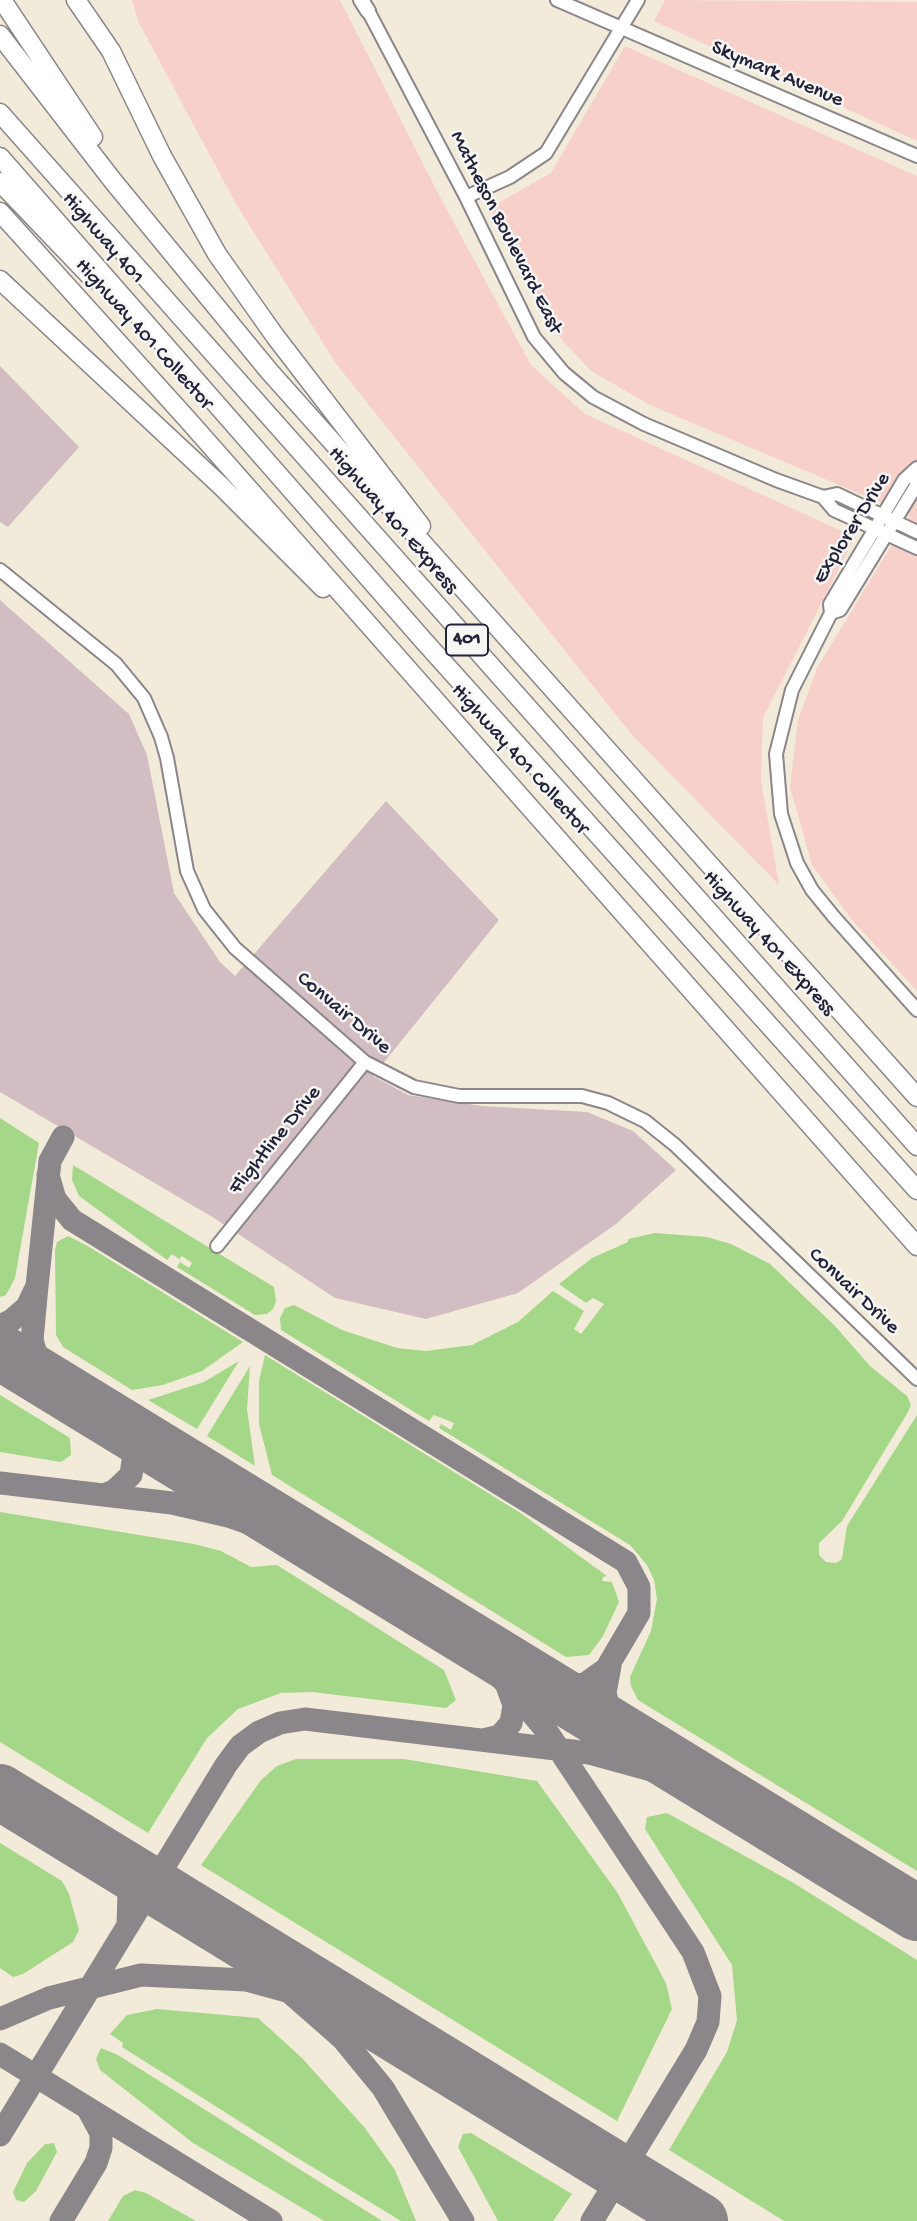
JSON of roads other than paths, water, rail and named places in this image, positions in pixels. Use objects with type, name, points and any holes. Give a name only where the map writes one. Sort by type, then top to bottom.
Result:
[{"type":"highway","points":[[2,0],[183,266]]},
{"type":"highway","points":[[76,0],[111,51],[181,193],[231,274],[410,511],[472,598]]},
{"type":"highway","points":[[0,35],[183,266]]},
{"type":"highway","name":"Highway 401 Express","points":[[0,113],[917,1146]]},
{"type":"highway","name":"Highway 401","points":[[0,157],[170,351]]},
{"type":"highway","points":[[0,182],[85,271],[170,351]]},
{"type":"highway","name":"Highway 401 Collector","points":[[0,212],[54,269],[917,1247]]},
{"type":"highway","name":"401","points":[[183,266],[269,371],[917,1097]]},
{"type":"highway","points":[[0,280],[212,477],[414,676]]},
{"type":"highway","name":"401","points":[[170,351],[414,630],[917,1190]]},
{"type":"street","name":"Skymark Avenue","points":[[557,0],[917,156]]},
{"type":"street","points":[[466,197],[510,177],[546,153],[638,0]]},
{"type":"street","name":"Matheson Boulevard East","points":[[363,4],[466,197],[534,337],[577,385],[644,424],[823,497],[834,510],[917,548]]},
{"type":"street","name":"Explorer Drive","points":[[917,469],[904,480],[882,515],[881,531],[840,610],[831,613],[792,690],[775,754],[781,814],[797,863],[813,890],[917,1010]]},
{"type":"street","name":"Explorer Drive","points":[[881,531],[894,522],[916,486],[917,469]]},
{"type":"street","name":"Matheson Boulevard East","points":[[823,497],[837,494],[917,532]]},
{"type":"street","name":"Convair Drive","points":[[0,570],[116,664],[133,682],[153,713],[162,737],[183,855],[204,909],[236,948],[365,1062],[414,1087],[437,1093],[459,1096],[575,1095],[608,1103],[633,1114],[675,1145],[917,1379]]},
{"type":"street","name":"Flightline Drive","points":[[217,1246],[365,1062]]}]
